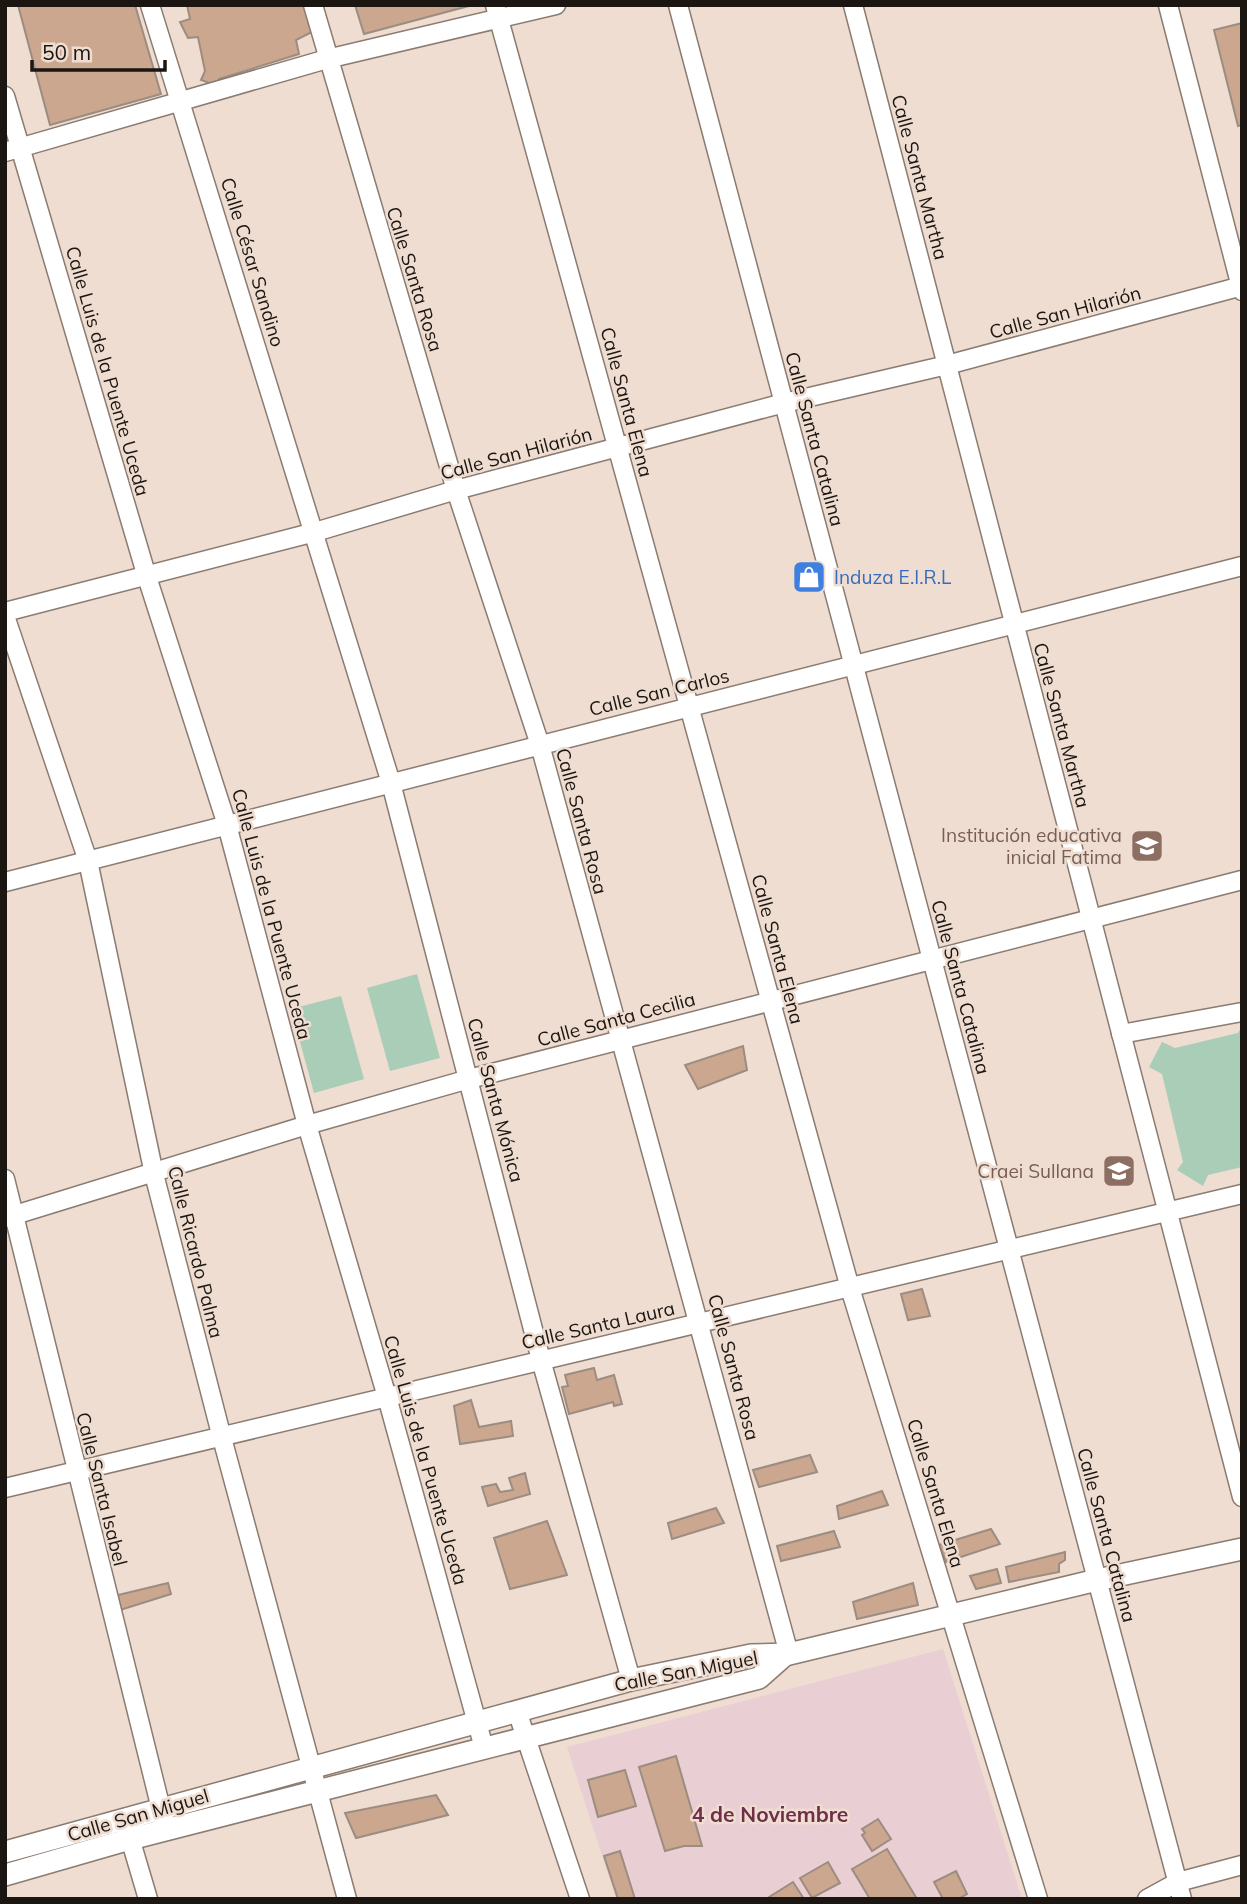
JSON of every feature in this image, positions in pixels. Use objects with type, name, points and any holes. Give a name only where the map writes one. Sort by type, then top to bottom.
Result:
[{"type":"street","name":"Calle César Sandino","points":[[150,5],[315,532]]},
{"type":"street","name":"Calle Santa Rosa","points":[[313,5],[456,490],[540,745],[619,1040],[701,1323],[787,1655]]},
{"type":"street","points":[[13,150],[497,13],[556,5]]},
{"type":"street","name":"Calle Santa Catalina","points":[[678,5],[1180,1891]]},
{"type":"street","name":"Calle Santa Martha","points":[[853,5],[1242,1497]]},
{"type":"street","points":[[1168,5],[1241,288]]},
{"type":"street","name":"Calle Santa Elena","points":[[497,13],[850,1287],[1038,1899]]},
{"type":"street","name":"Calle Luis de la Puente Uceda","points":[[5,96],[13,150],[227,825],[307,1125],[387,1397],[484,1748]]},
{"type":"street","name":"Calle San Hilarión","points":[[5,614],[784,403],[947,365],[1241,288]]},
{"type":"street","name":"Calle Santa Mónica","points":[[315,532],[391,783],[541,1360],[631,1681]]},
{"type":"street","name":"Calle San Carlos","points":[[5,882],[1242,566]]},
{"type":"street","name":"Calle Ricardo Palma","points":[[5,614],[88,861],[155,1174],[222,1437],[347,1899]]},
{"type":"street","name":"Calle Santa Cecilia","points":[[10,1217],[307,1125],[469,1079],[1242,880]]},
{"type":"street","points":[[1121,1034],[1242,1012]]},
{"type":"street","name":"Calle Santa Isabel","points":[[5,1179],[10,1217],[167,1830]]},
{"type":"street","name":"Calle Santa Laura","points":[[5,1488],[1242,1194]]},
{"type":"street","points":[[787,1655],[953,1617],[1097,1580],[1242,1549]]},
{"type":"street","name":"Calle San Miguel","points":[[5,1875],[127,1829],[160,1809],[310,1766],[631,1681],[751,1655],[787,1655]]},
{"type":"street","name":"Calle San Miguel","points":[[5,1852],[127,1829],[167,1830],[484,1748],[526,1740],[759,1678],[787,1655]]},
{"type":"street","points":[[517,1711],[580,1899]]},
{"type":"street","points":[[127,1829],[148,1899]]},
{"type":"street","points":[[1147,1899],[1180,1891],[1242,1865]]},
{"type":"shaded area","points":[[943,1649],[1022,1899],[616,1899],[567,1747]]},
{"type":"green space","points":[[417,974],[440,1058],[390,1071],[367,988]]},
{"type":"green space","points":[[341,996],[364,1079],[314,1093],[291,1009]]},
{"type":"green space","points":[[1242,1026],[1242,1167],[1208,1175],[1203,1186],[1177,1170],[1183,1162],[1162,1074],[1149,1067],[1162,1042],[1175,1048],[1238,1033]]},
{"type":"building","points":[[18,5],[135,5],[161,94],[50,125]]},
{"type":"building","points":[[187,5],[305,5],[312,32],[296,40],[299,54],[219,79],[218,86],[201,80],[205,71],[198,37],[188,38],[180,22],[190,19]]},
{"type":"building","points":[[355,5],[469,5],[469,6],[364,34]]},
{"type":"building","points":[[1242,23],[1242,125],[1238,126],[1214,30]]},
{"type":"building","points":[[743,1046],[747,1070],[698,1089],[685,1065]]},
{"type":"building","points":[[922,1289],[930,1316],[908,1320],[901,1294]]},
{"type":"building","points":[[594,1368],[597,1380],[614,1375],[622,1404],[614,1406],[613,1402],[569,1414],[562,1387],[568,1386],[565,1375]]},
{"type":"building","points":[[471,1400],[479,1427],[511,1421],[513,1436],[460,1444],[454,1406]]},
{"type":"building","points":[[810,1455],[817,1472],[759,1487],[753,1470]]},
{"type":"building","points":[[525,1473],[530,1494],[488,1506],[482,1487],[496,1484],[500,1492],[513,1490],[509,1478]]},
{"type":"building","points":[[882,1491],[888,1505],[839,1519],[837,1506]]},
{"type":"building","points":[[716,1508],[724,1523],[672,1539],[668,1523]]},
{"type":"building","points":[[547,1521],[567,1575],[510,1589],[494,1538]]},
{"type":"building","points":[[991,1529],[1000,1544],[946,1562],[939,1545]]},
{"type":"building","points":[[834,1531],[840,1547],[781,1561],[777,1546]]},
{"type":"building","points":[[1065,1552],[1065,1560],[1059,1564],[1059,1572],[1009,1582],[1006,1567]]},
{"type":"building","points":[[997,1569],[1001,1583],[976,1589],[970,1576]]},
{"type":"building","points":[[168,1583],[171,1594],[117,1611],[114,1596]]},
{"type":"building","points":[[913,1583],[918,1605],[857,1619],[853,1602]]},
{"type":"building","points":[[676,1756],[702,1846],[684,1846],[665,1851],[639,1767]]},
{"type":"building","points":[[625,1770],[636,1806],[598,1817],[588,1780]]},
{"type":"building","points":[[436,1795],[448,1815],[356,1838],[345,1813]]},
{"type":"building","points":[[878,1819],[891,1839],[872,1851],[862,1835],[865,1833],[862,1829]]},
{"type":"building","points":[[887,1849],[917,1899],[870,1899],[852,1869]]},
{"type":"building","points":[[620,1851],[635,1899],[618,1899],[604,1856]]},
{"type":"building","points":[[828,1862],[840,1883],[812,1898],[800,1878]]},
{"type":"building","points":[[956,1871],[967,1894],[958,1899],[943,1899],[934,1882]]},
{"type":"building","points":[[793,1882],[804,1899],[766,1899]]},
{"type":"place","name":"Induza E.I.R.L","points":[[809,577]]},
{"type":"place","name":"Institución educativa inicial Fatima","points":[[1147,846]]},
{"type":"place","name":"Craei Sullana","points":[[1119,1171]]},
{"type":"district","name":"4 de Noviembre","points":[[770,1814]]}]
